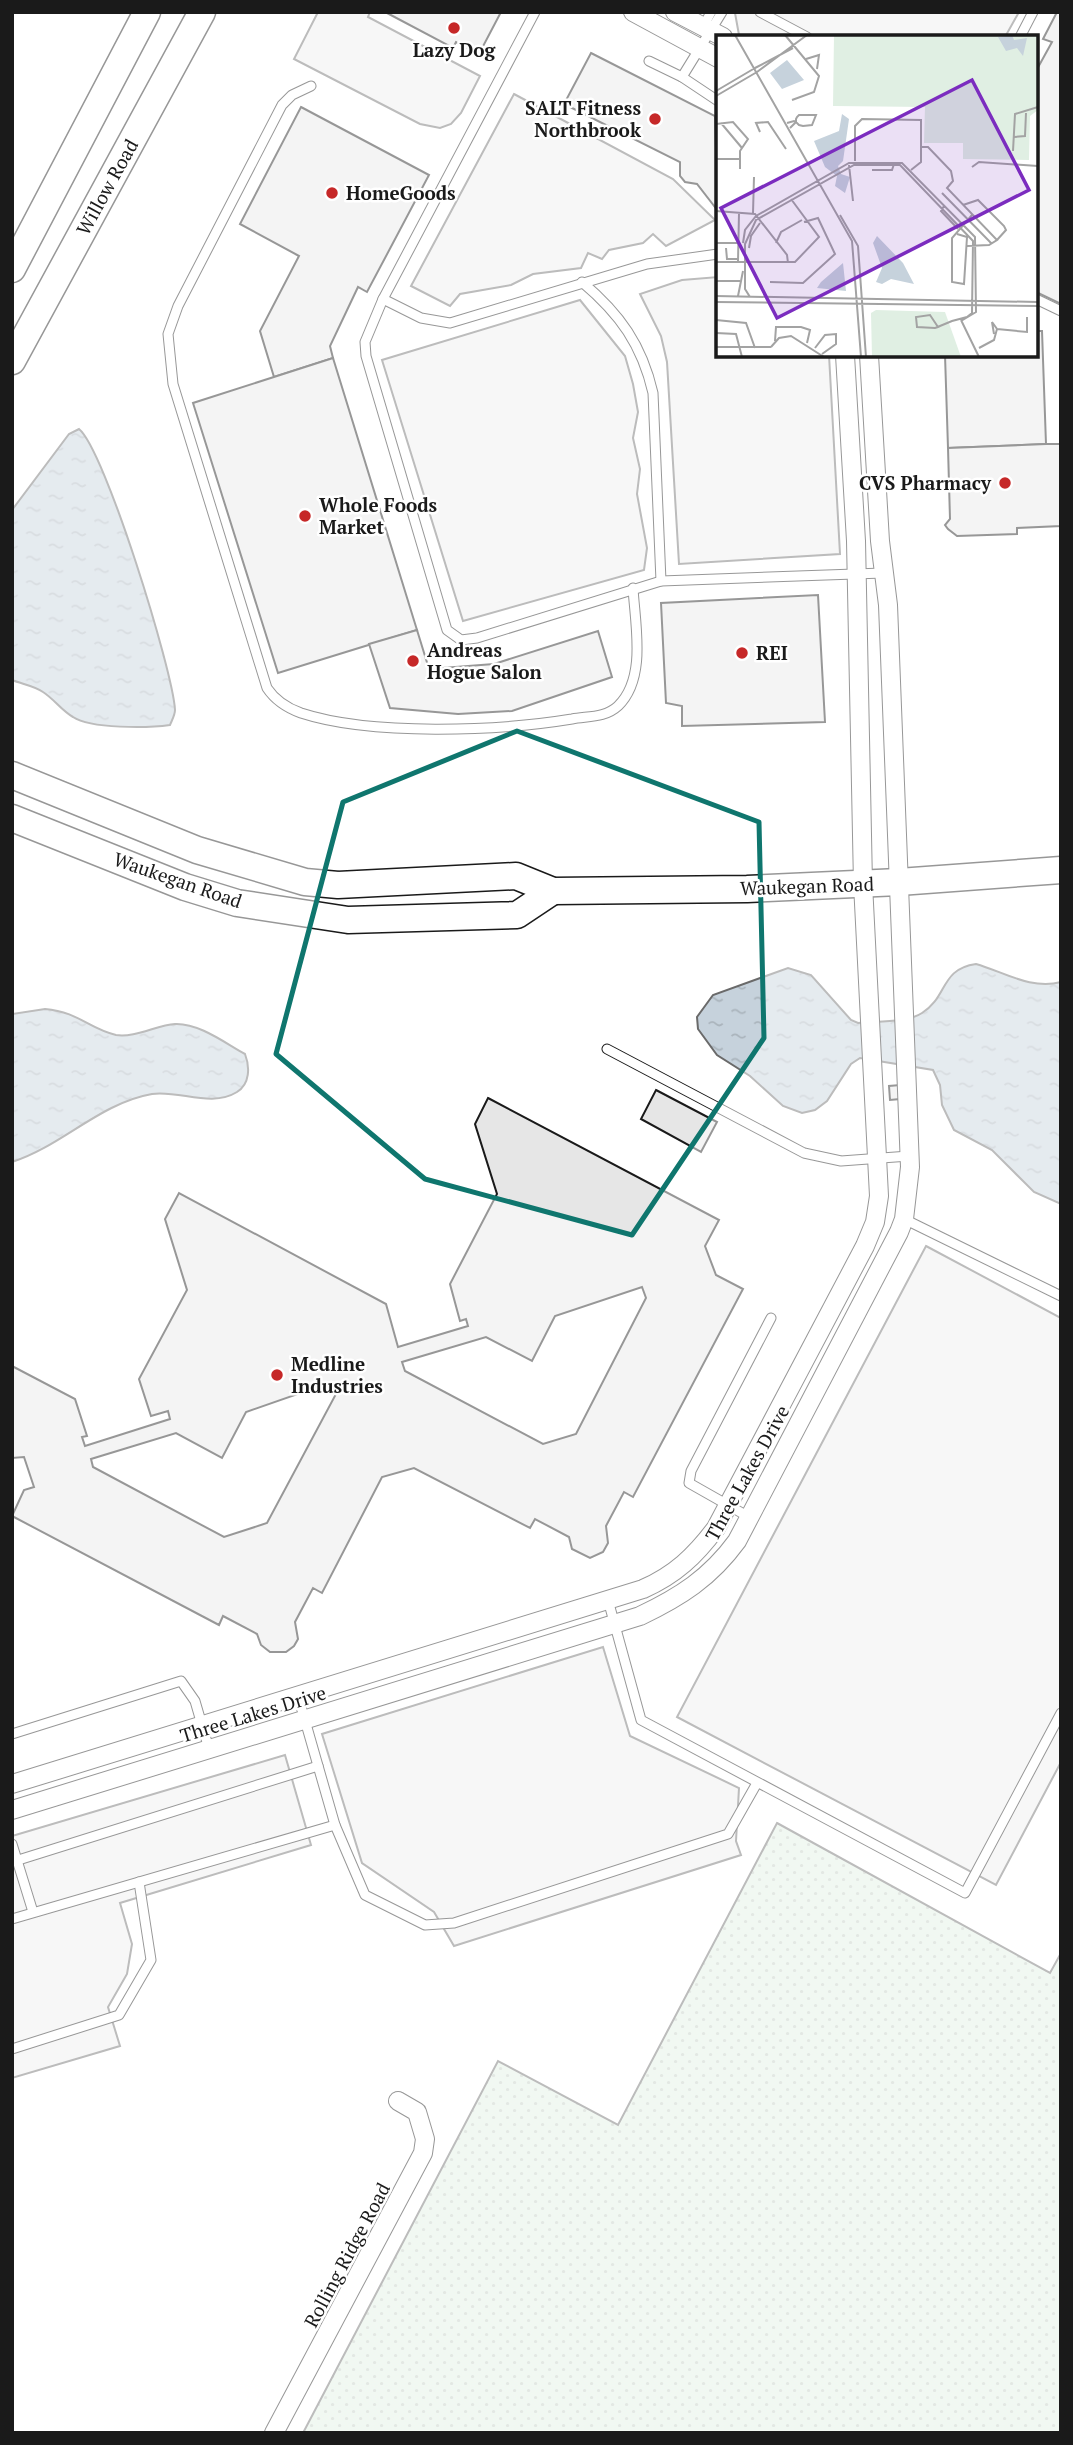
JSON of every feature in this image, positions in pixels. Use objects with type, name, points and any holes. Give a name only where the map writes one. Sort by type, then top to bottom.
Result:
[{"type":"main road","points":[[12,269],[147,12]]},
{"type":"main road","name":"Willow Road","points":[[12,361],[202,12]]},
{"type":"main road","name":"Waukegan Road","points":[[12,775],[157,836],[305,882],[338,885],[516,876],[553,891],[863,884],[1061,870]]},
{"type":"main road","name":"Waukegan Road","points":[[12,818],[185,887],[237,903],[348,920],[517,915],[553,891]]},
{"type":"street","points":[[633,12],[716,57]]},
{"type":"street","points":[[675,12],[713,26]]},
{"type":"street","name":"Three Lakes Drive","points":[[12,1784],[607,1600],[668,1578],[700,1549],[727,1506],[875,1222],[879,1196],[863,884],[854,574],[856,541],[845,357]]},
{"type":"street","name":"Three Lakes Drive","points":[[12,1810],[640,1616],[696,1585],[723,1560],[749,1517],[904,1219],[909,1156],[888,606],[883,573],[869,357]]},
{"type":"street","name":"Rolling Ridge Road","points":[[274,2433],[423,2153],[425,2139],[417,2112],[397,2101]]},
{"type":"lane","points":[[535,12],[383,299],[365,342],[366,356],[447,631],[461,640],[477,638],[662,581],[883,573]]},
{"type":"lane","points":[[682,77],[722,12]]},
{"type":"lane","points":[[760,12],[801,35]]},
{"type":"lane","points":[[1021,35],[1033,12]]},
{"type":"lane","points":[[649,61],[682,77],[716,101]]},
{"type":"lane","points":[[311,86],[292,95],[282,105],[178,306],[168,334],[173,384],[267,688],[273,697],[293,710],[319,717],[435,728],[531,726],[610,713],[627,695],[635,674],[633,588]]},
{"type":"lane","points":[[383,299],[421,318],[450,323],[647,264],[716,254]]},
{"type":"lane","points":[[582,282],[619,317],[633,335],[647,367],[653,393],[662,581]]},
{"type":"lane","points":[[1038,300],[1061,311]]},
{"type":"lane","points":[[607,1049],[804,1153],[841,1161],[909,1156]]},
{"type":"lane","points":[[904,1219],[1061,1296]]},
{"type":"lane","points":[[749,1517],[689,1483],[691,1471],[771,1318]]},
{"type":"lane","points":[[607,1600],[641,1720],[965,1893],[1061,1713]]},
{"type":"lane","points":[[12,1734],[181,1681],[195,1701],[209,1749]]},
{"type":"lane","points":[[298,1696],[335,1825],[365,1895],[425,1925],[454,1923],[728,1834],[757,1783]]},
{"type":"lane","points":[[15,1861],[318,1766]]},
{"type":"lane","points":[[12,1919],[335,1825]]},
{"type":"lane","points":[[12,1844],[15,1861],[33,1912]]},
{"type":"lane","points":[[12,2049],[119,2015],[151,1960],[139,1882]]},
{"type":"highlighted area","points":[[517,731],[759,822],[764,1038],[632,1235],[425,1179],[276,1054],[343,802]]},
{"type":"green space","points":[[777,1823],[1050,1973],[1061,1953],[1061,2433],[303,2433],[498,2061],[618,2125]]},
{"type":"shaded area","points":[[318,12],[370,12],[368,17],[480,76],[461,113],[451,124],[440,128],[420,124],[294,59]]},
{"type":"shaded area","points":[[1019,12],[1006,35],[739,35],[735,13]]},
{"type":"shaded area","points":[[514,94],[673,179],[715,220],[666,246],[653,234],[643,243],[609,250],[602,259],[588,253],[581,268],[533,274],[511,285],[460,294],[450,306],[411,286]]},
{"type":"shaded area","points":[[716,277],[716,357],[829,357],[840,554],[679,564],[667,362],[661,336],[640,294],[682,280]]},
{"type":"shaded area","points":[[580,300],[625,356],[633,384],[638,412],[633,438],[640,469],[637,494],[647,548],[644,570],[463,621],[382,360]]},
{"type":"shaded area","points":[[926,1246],[1061,1318],[1061,1762],[996,1885],[677,1717]]},
{"type":"shaded area","points":[[603,1647],[630,1736],[739,1788],[736,1841],[741,1855],[454,1946],[434,1912],[362,1863],[322,1734]]},
{"type":"shaded area","points":[[285,1755],[311,1845],[120,1903],[132,1944],[127,1974],[108,2007],[120,2046],[12,2078],[12,1836]]},
{"type":"water","points":[[79,429],[91,446],[105,476],[151,609],[175,710],[170,725],[120,727],[81,721],[40,690],[12,680],[12,510],[69,434]]},
{"type":"water","points":[[976,964],[1028,982],[1061,982],[1061,1204],[1034,1192],[992,1150],[954,1130],[942,1105],[940,1085],[933,1070],[860,1058],[851,1064],[827,1101],[815,1110],[802,1113],[783,1106],[750,1076],[717,1055],[698,1029],[697,1017],[713,995],[788,968],[811,975],[851,1020],[858,1023],[900,1020],[922,1013],[930,1007],[950,977],[964,967]]},
{"type":"water","points":[[45,1009],[67,1013],[116,1035],[131,1035],[175,1024],[193,1027],[245,1054],[248,1064],[247,1080],[241,1089],[227,1097],[206,1099],[163,1093],[133,1099],[98,1115],[48,1146],[12,1162],[12,1014]]},
{"type":"building","name":"Lazy Dog","points":[[501,12],[479,54],[456,42],[453,48],[387,13]]},
{"type":"building","points":[[1057,12],[1061,12],[1061,304],[1038,293],[1038,67],[1052,42],[1043,39]]},
{"type":"building","points":[[591,53],[715,116],[716,208],[697,184],[685,182],[680,176],[680,162],[564,104]]},
{"type":"building","points":[[301,107],[429,175],[367,292],[358,287],[330,346],[333,358],[274,377],[260,331],[299,256],[240,224]]},
{"type":"building","points":[[1038,331],[1042,331],[1046,444],[948,448],[945,357],[1038,357]]},
{"type":"building","name":"Whole Foods Market","points":[[333,358],[417,630],[278,673],[193,403]]},
{"type":"building","name":"CVS Pharmacy","points":[[1061,444],[1061,526],[1017,528],[1017,534],[957,536],[948,529],[945,525],[950,519],[948,448]]},
{"type":"building","name":"REI","points":[[818,595],[825,722],[682,726],[682,706],[666,703],[661,603]]},
{"type":"building","points":[[417,630],[429,669],[494,664],[598,631],[612,677],[512,711],[458,714],[390,708],[369,644]]},
{"type":"building","points":[[900,1085],[900,1099],[890,1100],[889,1086]]},
{"type":"building","points":[[656,1090],[717,1122],[701,1152],[641,1119]]},
{"type":"building","name":"Medline Industries","points":[[488,1098],[719,1220],[705,1246],[716,1275],[743,1289],[633,1497],[624,1492],[606,1526],[608,1543],[603,1552],[590,1558],[572,1549],[569,1537],[535,1519],[530,1528],[414,1468],[382,1477],[322,1593],[313,1588],[295,1622],[298,1639],[294,1646],[286,1652],[270,1652],[261,1645],[257,1634],[223,1616],[219,1625],[12,1516],[24,1490],[34,1487],[24,1457],[12,1458],[12,1366],[75,1399],[87,1436],[82,1437],[85,1446],[170,1419],[168,1411],[151,1416],[139,1379],[187,1290],[165,1219],[179,1193],[386,1304],[398,1347],[468,1326],[466,1319],[460,1321],[450,1284],[497,1194],[475,1124]],"holes":[[[642,1287],[646,1298],[576,1434],[543,1444],[405,1371],[402,1362],[486,1337],[532,1361],[555,1316]],[[332,1382],[336,1394],[267,1523],[224,1537],[93,1467],[91,1459],[176,1433],[222,1458],[246,1412]]]},
{"type":"place","name":"Lazy Dog","points":[[454,28]]},
{"type":"place","name":"SALT Fitness Northbrook","points":[[655,119]]},
{"type":"place","name":"HomeGoods","points":[[332,193]]},
{"type":"place","name":"CVS Pharmacy","points":[[1005,483]]},
{"type":"place","name":"Whole Foods Market","points":[[305,516]]},
{"type":"place","name":"REI","points":[[742,653]]},
{"type":"place","name":"Andreas Hogue Salon","points":[[413,661]]},
{"type":"place","name":"Medline Industries","points":[[277,1375]]}]
